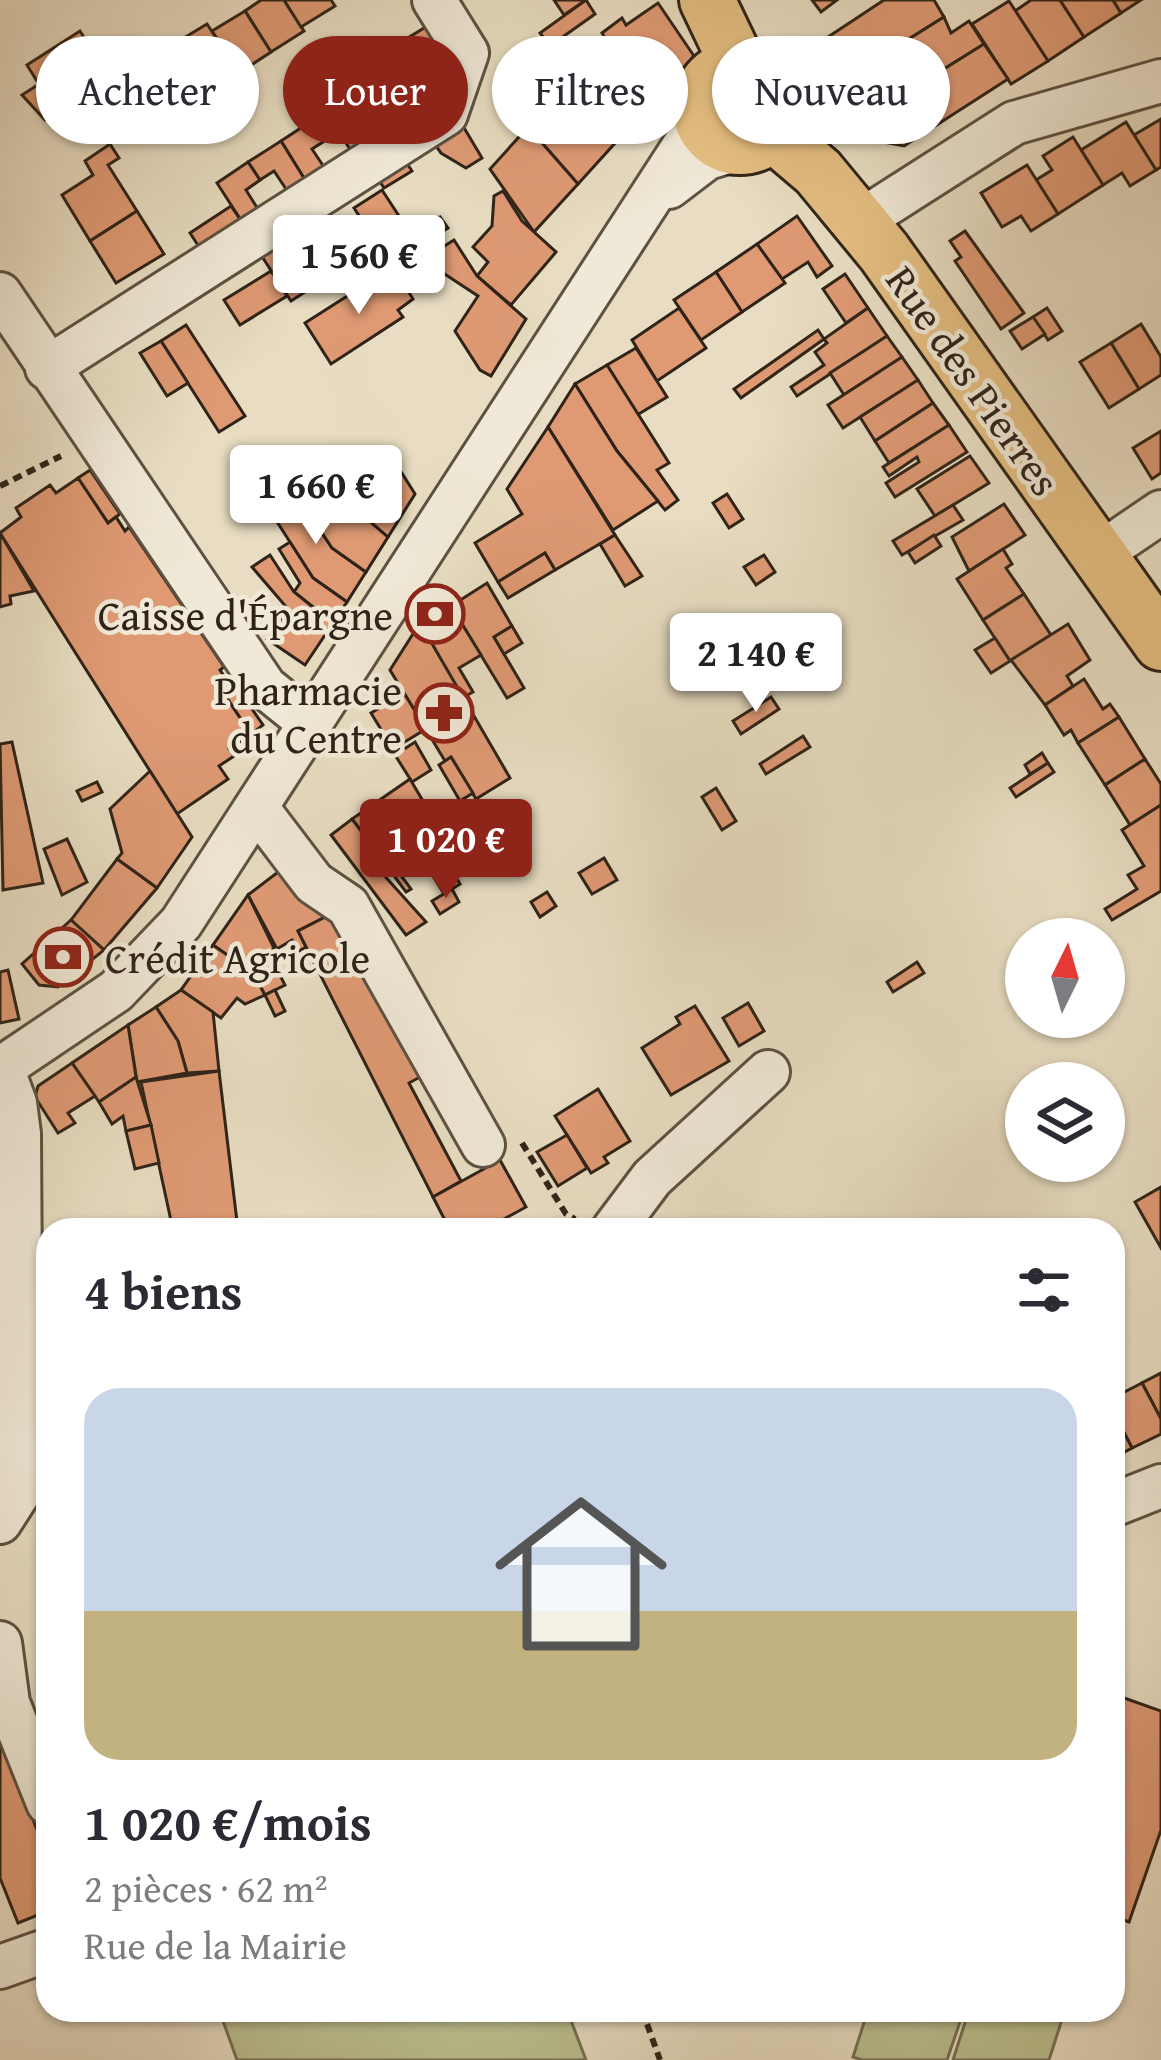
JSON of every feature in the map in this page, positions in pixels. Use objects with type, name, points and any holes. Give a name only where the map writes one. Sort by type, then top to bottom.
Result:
[{"type":"main road","points":[[706,0],[724,36]]},
{"type":"main road","points":[[712,80],[700,100],[712,110]]},
{"type":"main road","name":"Rue des Pierres","points":[[769,144],[805,158],[859,222],[1161,643]]},
{"type":"street","points":[[47,368],[446,114],[467,52],[434,0]]},
{"type":"street","points":[[859,222],[1014,123],[1161,81]]},
{"type":"street","points":[[0,1522],[35,1447],[19,1134],[1,1068],[99,1004],[146,965],[181,923],[622,243],[726,144]]},
{"type":"street","points":[[0,294],[265,687],[310,724]]},
{"type":"street","points":[[1098,555],[1161,512]]},
{"type":"street","points":[[257,808],[314,883],[348,906],[483,1145]]},
{"type":"street","points":[[622,1218],[652,1178],[768,1072]]},
{"type":"street","points":[[1125,1500],[1161,1486]]},
{"type":"street","points":[[0,1643],[8,1703],[36,1773]]},
{"type":"street","points":[[0,1967],[36,1954]]},
{"type":"path","points":[[0,486],[95,438]]},
{"type":"path","points":[[646,2022],[659,2060]]},
{"type":"green space","points":[[223,2022],[572,2022],[586,2060],[237,2060]]},
{"type":"green space","points":[[864,2022],[960,2022],[947,2060],[853,2057]]},
{"type":"green space","points":[[965,2022],[1061,2022],[1049,2060],[953,2060]]},
{"type":"building","points":[[261,0],[284,0],[304,31],[283,36],[283,44],[271,52],[245,11]]},
{"type":"building","points":[[284,0],[331,0],[335,6],[301,27]]},
{"type":"building","points":[[554,0],[586,0],[564,15]]},
{"type":"building","points":[[586,0],[595,14],[564,36],[540,33]]},
{"type":"building","points":[[812,0],[837,0],[821,12]]},
{"type":"building","points":[[884,0],[934,0],[944,17],[914,36],[830,36]]},
{"type":"building","points":[[1031,0],[1060,0],[1084,37],[1048,61],[1015,11]]},
{"type":"building","points":[[1060,0],[1113,0],[1121,13],[1084,37]]},
{"type":"building","points":[[1113,0],[1141,0],[1121,13]]},
{"type":"building","points":[[1009,1],[1048,61],[1011,84],[972,24]]},
{"type":"building","points":[[658,3],[680,36],[602,33],[622,18],[626,25]]},
{"type":"building","points":[[245,11],[271,52],[259,60],[259,36],[215,36],[212,31]]},
{"type":"building","points":[[944,17],[951,33],[969,21],[984,44],[950,65],[950,36],[914,36]]},
{"type":"building","points":[[434,22],[442,36],[411,36]]},
{"type":"building","points":[[207,24],[215,36],[187,36]]},
{"type":"building","points":[[984,44],[1008,79],[950,116],[950,65]]},
{"type":"building","points":[[36,59],[36,80],[27,65]]},
{"type":"building","points":[[36,86],[36,110],[22,95]]},
{"type":"building","points":[[1161,119],[1161,167],[1156,170],[1134,135]]},
{"type":"building","points":[[1126,122],[1156,170],[1130,186],[1122,173],[1103,185],[1081,150]]},
{"type":"building","points":[[468,134],[482,158],[466,168],[434,144],[468,144]]},
{"type":"building","points":[[1073,137],[1103,185],[1058,214],[1036,180],[1052,170],[1043,156]]},
{"type":"building","points":[[281,141],[320,144],[312,149],[326,170],[307,183]]},
{"type":"building","points":[[281,141],[307,183],[290,195],[274,171],[260,180],[248,162]]},
{"type":"building","points":[[110,144],[119,158],[108,165],[137,211],[90,241],[62,195],[93,175],[85,161]]},
{"type":"building","points":[[347,144],[368,144],[353,154]]},
{"type":"building","points":[[513,144],[543,144],[578,184],[534,232],[490,169]]},
{"type":"building","points":[[543,144],[614,144],[578,184]]},
{"type":"building","points":[[400,153],[412,171],[384,188],[373,171]]},
{"type":"building","points":[[248,162],[260,180],[246,190],[261,214],[244,225],[217,183]]},
{"type":"building","points":[[1027,165],[1058,214],[1031,231],[1021,216],[1002,227],[981,193]]},
{"type":"building","points":[[382,190],[399,216],[371,234],[354,208]]},
{"type":"building","points":[[503,191],[522,221],[556,252],[511,305],[477,276],[488,262],[473,247],[492,226],[494,196]]},
{"type":"building","points":[[231,206],[244,225],[203,253],[190,233]]},
{"type":"building","points":[[137,211],[164,254],[116,283],[90,241]]},
{"type":"building","points":[[797,216],[832,266],[817,277],[808,262],[782,279],[757,244]]},
{"type":"building","points":[[440,217],[448,228],[427,241],[419,230]]},
{"type":"building","points":[[394,224],[420,267],[400,279],[373,237]]},
{"type":"building","points":[[304,229],[312,243],[298,252],[289,238]]},
{"type":"building","points":[[965,231],[1024,313],[1001,329],[955,261],[961,257],[950,241]]},
{"type":"building","points":[[289,238],[319,283],[291,301],[261,255]]},
{"type":"building","points":[[454,240],[477,276],[526,319],[491,376],[480,370],[455,331],[478,296],[440,271],[430,255]]},
{"type":"building","points":[[757,244],[785,283],[742,312],[716,272]]},
{"type":"building","points":[[271,271],[287,296],[240,325],[224,300]]},
{"type":"building","points":[[716,272],[742,312],[701,340],[674,300]]},
{"type":"building","points":[[845,274],[868,308],[846,323],[823,289]]},
{"type":"building","points":[[399,276],[413,299],[398,310],[403,317],[331,364],[305,323],[377,277],[383,287]]},
{"type":"building","points":[[679,308],[706,348],[657,381],[632,340]]},
{"type":"building","points":[[868,308],[887,336],[797,396],[791,387],[824,365],[815,352],[827,343],[824,339]]},
{"type":"building","points":[[1047,308],[1062,331],[1048,340],[1033,317]]},
{"type":"building","points":[[1033,317],[1045,334],[1022,349],[1010,331]]},
{"type":"building","points":[[1141,324],[1161,357],[1161,375],[1139,389],[1111,343]]},
{"type":"building","points":[[186,325],[245,416],[219,432],[161,341]]},
{"type":"building","points":[[818,330],[824,339],[741,398],[734,389]]},
{"type":"building","points":[[887,336],[902,357],[844,395],[830,373]]},
{"type":"building","points":[[161,341],[188,383],[167,396],[140,353]]},
{"type":"building","points":[[1111,343],[1139,389],[1109,408],[1080,362]]},
{"type":"building","points":[[636,348],[667,397],[637,415],[607,365]]},
{"type":"building","points":[[902,357],[918,380],[843,428],[828,405]]},
{"type":"building","points":[[607,365],[669,463],[657,470],[678,500],[665,510],[617,451],[575,384]]},
{"type":"building","points":[[918,380],[933,403],[875,441],[860,417]]},
{"type":"building","points":[[575,384],[617,451],[658,501],[613,530],[548,427]]},
{"type":"building","points":[[933,403],[949,425],[889,463],[875,441]]},
{"type":"building","points":[[949,425],[967,452],[895,497],[886,483],[919,462],[917,457],[889,476],[883,467]]},
{"type":"building","points":[[548,427],[615,535],[555,570],[545,553],[498,582],[475,543],[522,514],[507,489]]},
{"type":"building","points":[[1161,431],[1161,473],[1152,479],[1133,448]]},
{"type":"building","points":[[358,448],[382,464],[390,454],[415,494],[388,537],[352,510],[334,483]]},
{"type":"building","points":[[970,456],[989,483],[935,516],[917,489]]},
{"type":"building","points":[[90,470],[120,514],[108,523],[78,478]]},
{"type":"building","points":[[78,478],[108,523],[116,517],[125,531],[129,527],[224,667],[220,670],[229,683],[221,689],[251,734],[229,749],[234,756],[219,766],[228,779],[177,814],[0,533],[21,517],[16,508],[50,485],[56,493]]},
{"type":"building","points":[[287,479],[332,548],[366,572],[347,602],[313,578],[272,514],[287,504],[276,486]]},
{"type":"building","points":[[307,487],[325,514],[345,500],[388,537],[366,572],[332,548],[296,494]]},
{"type":"building","points":[[727,494],[743,519],[729,528],[713,503]]},
{"type":"building","points":[[1004,504],[1025,535],[969,571],[952,537]]},
{"type":"building","points":[[953,505],[963,520],[902,555],[893,541]]},
{"type":"building","points":[[0,533],[34,591],[10,596],[11,604],[0,607]]},
{"type":"building","points":[[615,535],[642,576],[625,586],[600,544]]},
{"type":"building","points":[[934,535],[941,546],[915,563],[908,552]]},
{"type":"building","points":[[290,542],[313,578],[347,602],[333,623],[294,592],[300,583],[279,549]]},
{"type":"building","points":[[1003,549],[1012,564],[1006,568],[1024,594],[983,620],[957,579]]},
{"type":"building","points":[[545,553],[555,570],[508,598],[498,582]]},
{"type":"building","points":[[270,555],[294,592],[333,623],[305,665],[267,639],[288,609],[252,567]]},
{"type":"building","points":[[764,555],[775,572],[756,585],[744,567]]},
{"type":"building","points":[[487,583],[512,626],[494,637],[524,688],[507,698],[451,606]]},
{"type":"building","points":[[1024,594],[1051,635],[1010,661],[983,620]]},
{"type":"building","points":[[451,606],[481,655],[459,668],[473,692],[462,698],[420,623]]},
{"type":"building","name":"Pharmacie du Centre","points":[[420,623],[510,778],[476,799],[451,757],[445,761],[390,670]]},
{"type":"building","points":[[1068,624],[1090,660],[1067,676],[1073,686],[1045,705],[1011,660]]},
{"type":"building","points":[[512,626],[522,643],[504,654],[494,637]]},
{"type":"building","points":[[995,638],[1010,661],[991,673],[975,650]]},
{"type":"building","points":[[1084,679],[1103,709],[1110,704],[1119,717],[1078,743],[1071,730],[1064,735],[1045,705]]},
{"type":"building","points":[[233,681],[263,725],[251,734],[221,689]]},
{"type":"building","points":[[404,693],[426,729],[393,749],[371,713]]},
{"type":"building","points":[[771,697],[779,709],[741,734],[733,721]]},
{"type":"building","points":[[1119,717],[1145,759],[1105,785],[1078,743]]},
{"type":"building","points":[[803,736],[810,747],[766,774],[760,764]]},
{"type":"building","points":[[12,742],[43,883],[3,890],[0,744]]},
{"type":"building","points":[[415,742],[431,770],[412,782],[395,755]]},
{"type":"building","points":[[1042,753],[1048,763],[1030,774],[1025,765]]},
{"type":"building","points":[[451,757],[473,793],[460,801],[439,765]]},
{"type":"building","points":[[1145,759],[1161,784],[1161,805],[1130,825],[1105,785]]},
{"type":"building","points":[[1048,763],[1054,772],[1016,797],[1010,788]]},
{"type":"building","points":[[150,771],[192,837],[157,888],[117,859],[122,853],[110,809]]},
{"type":"building","points":[[410,779],[430,813],[421,818],[460,884],[444,894],[417,850],[394,866],[411,889],[406,892],[352,819]]},
{"type":"building","points":[[97,782],[102,792],[82,801],[77,791]]},
{"type":"building","points":[[716,788],[736,821],[722,830],[702,797]]},
{"type":"building","points":[[1161,805],[1161,891],[1111,918],[1105,909],[1137,889],[1128,875],[1144,866],[1122,830]]},
{"type":"building","points":[[352,819],[381,857],[373,863],[426,922],[406,935],[331,835]]},
{"type":"building","points":[[67,839],[87,882],[62,895],[44,849]]},
{"type":"building","points":[[604,858],[617,880],[592,894],[579,873]]},
{"type":"building","points":[[117,859],[157,888],[104,950],[71,920]]},
{"type":"building","points":[[286,866],[335,912],[298,931],[306,947],[299,951],[292,940],[277,949],[248,895]]},
{"type":"building","points":[[452,889],[459,902],[440,914],[432,901]]},
{"type":"building","points":[[547,892],[556,906],[540,917],[531,902]]},
{"type":"building","points":[[248,895],[274,948],[254,974],[213,945]]},
{"type":"building","points":[[335,912],[420,1077],[409,1083],[461,1181],[433,1197],[298,931]]},
{"type":"building","name":"Crédit Agricole","points":[[71,920],[104,950],[58,987],[39,985],[22,964]]},
{"type":"building","points":[[213,945],[254,974],[265,995],[245,1004],[237,998],[221,1018],[181,990]]},
{"type":"building","points":[[269,954],[285,985],[265,995],[254,974]]},
{"type":"building","points":[[917,962],[924,973],[893,992],[887,982]]},
{"type":"building","points":[[8,970],[19,1019],[0,1023],[0,972]]},
{"type":"building","points":[[181,990],[213,1012],[219,1071],[187,1073],[178,1041],[156,1007]]},
{"type":"building","points":[[275,990],[285,1011],[275,1016],[265,995]]},
{"type":"building","points":[[748,1003],[764,1031],[739,1046],[723,1018]]},
{"type":"building","points":[[695,1006],[729,1061],[671,1095],[642,1048],[680,1024],[676,1017]]},
{"type":"building","points":[[156,1007],[178,1041],[187,1073],[137,1082],[128,1025]]},
{"type":"building","points":[[128,1025],[136,1077],[99,1102],[72,1063]]},
{"type":"building","points":[[72,1063],[95,1096],[68,1113],[75,1123],[58,1133],[35,1097],[38,1086]]},
{"type":"building","points":[[219,1071],[237,1218],[170,1218],[141,1082]]},
{"type":"building","points":[[136,1077],[151,1125],[126,1131],[123,1116],[112,1124],[99,1102]]},
{"type":"building","points":[[598,1089],[630,1141],[604,1157],[608,1163],[591,1173],[555,1116]]},
{"type":"building","points":[[151,1125],[159,1163],[135,1169],[126,1131]]},
{"type":"building","points":[[567,1135],[587,1168],[558,1186],[537,1152]]},
{"type":"building","points":[[500,1160],[526,1207],[506,1218],[444,1218],[433,1197]]},
{"type":"building","points":[[1161,1187],[1161,1248],[1135,1202]]},
{"type":"building","points":[[1161,1373],[1161,1419],[1142,1383]]},
{"type":"building","points":[[1142,1383],[1161,1419],[1161,1434],[1132,1448],[1125,1434],[1125,1392]]},
{"type":"building","points":[[1125,1698],[1161,1711],[1161,1830],[1129,1922],[1125,1920]]},
{"type":"building","points":[[0,1737],[36,1827],[36,1916],[18,1923],[0,1878]]},
{"type":"place","name":"Caisse d'Épargne","points":[[435,614]]},
{"type":"place","name":"Pharmacie du Centre","points":[[444,713]]},
{"type":"place","name":"Crédit Agricole","points":[[63,957]]}]
